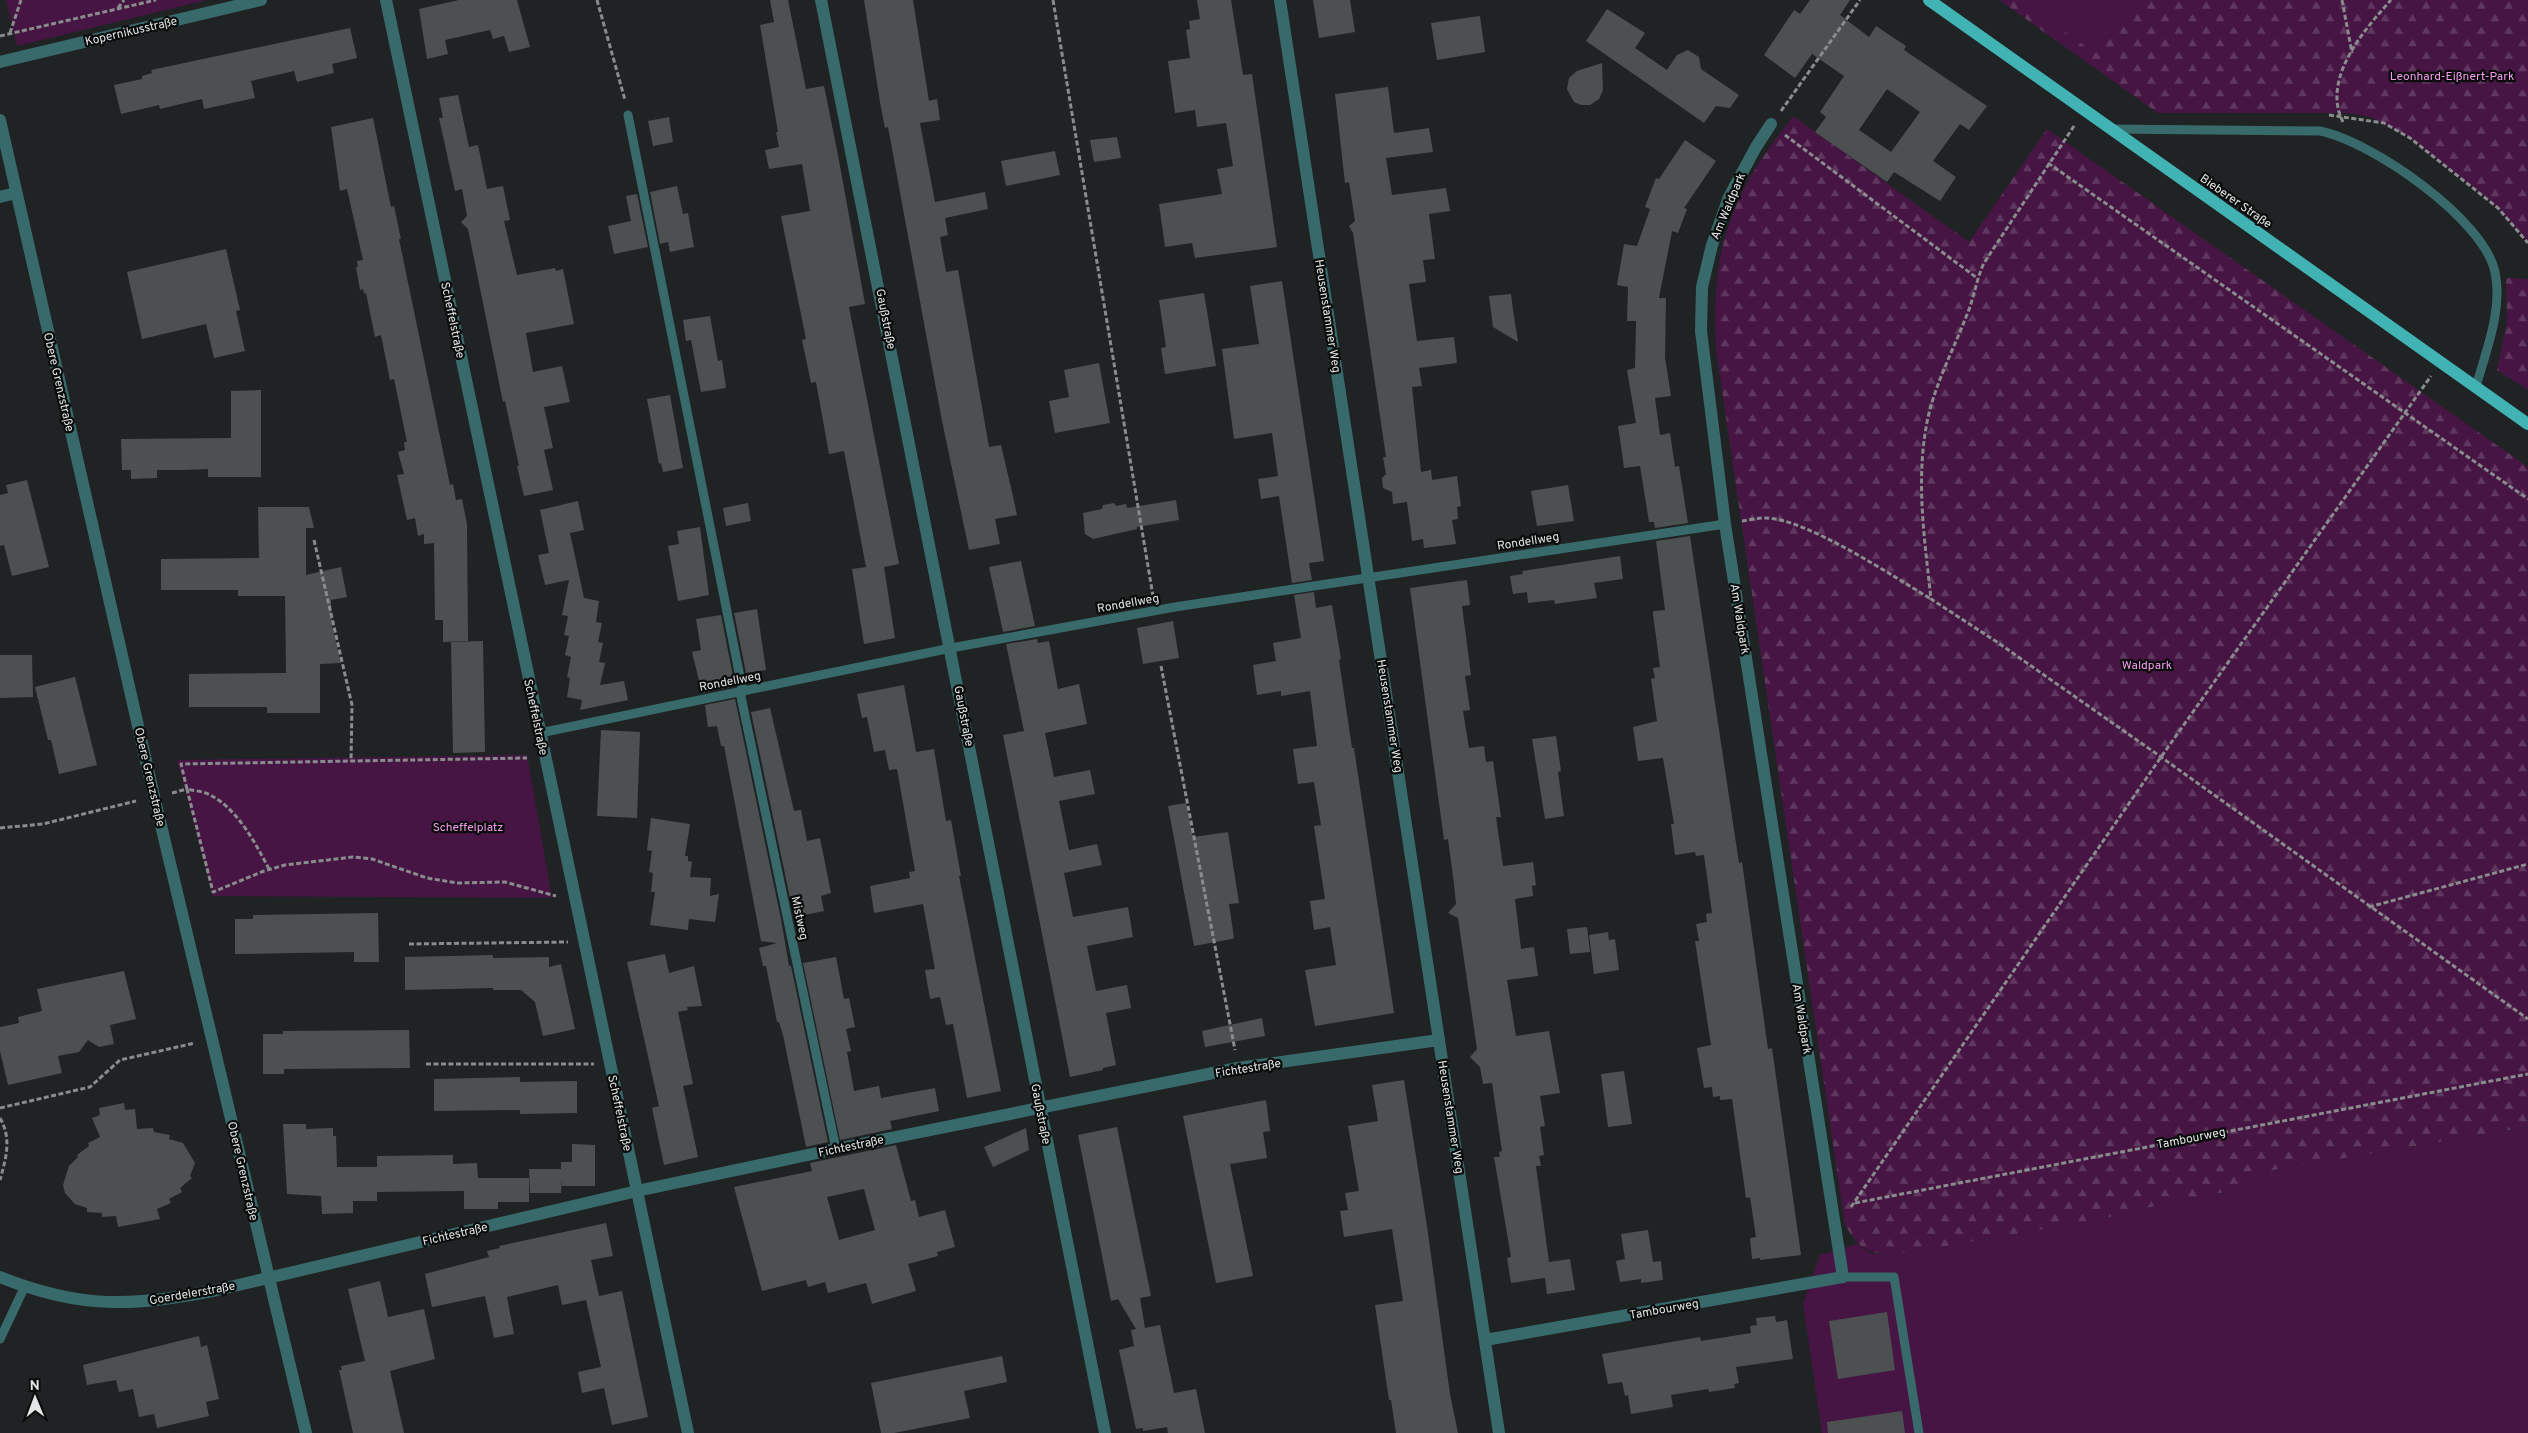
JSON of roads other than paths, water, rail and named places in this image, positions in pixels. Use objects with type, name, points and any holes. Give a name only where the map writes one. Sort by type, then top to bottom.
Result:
[{"type":"main road","name":"Bieberer Straße","points":[[1929,0],[2528,424]]},
{"type":"street","name":"Kopernikusstraße","points":[[0,62],[224,4],[261,0]]},
{"type":"street","name":"Scheffelstraße","points":[[386,0],[688,1433]]},
{"type":"street","name":"Gaußstraße","points":[[821,0],[951,648],[1105,1433]]},
{"type":"street","name":"Heusenstammer Weg","points":[[1280,0],[1499,1433]]},
{"type":"street","name":"Obere Grenzstraße","points":[[0,120],[154,796],[306,1433]]},
{"type":"street","name":"Am Waldpark","points":[[1771,124],[1756,147],[1729,197],[1712,245],[1702,287],[1700,310],[1702,356],[1725,524],[1843,1277]]},
{"type":"street","points":[[0,197],[16,193]]},
{"type":"street","name":"Fichtestraße","points":[[268,1277],[637,1191],[836,1149],[1238,1068],[1439,1040]]},
{"type":"street","name":"Goerdelerstraße","points":[[0,1277],[25,1286],[82,1300],[132,1303],[186,1296],[268,1277]]},
{"type":"street","name":"Tambourweg","points":[[1485,1340],[1843,1277]]},
{"type":"lane","name":"Mistweg","points":[[628,115],[742,692],[836,1149]]},
{"type":"lane","points":[[2109,129],[2303,129],[2335,134],[2353,141],[2408,175],[2444,204],[2480,240],[2490,255],[2495,272],[2494,322],[2476,387]]},
{"type":"lane","name":"Rondellweg","points":[[540,733],[951,648],[1155,610],[1725,524]]},
{"type":"lane","points":[[1843,1277],[1894,1277],[1919,1433]]},
{"type":"lane","points":[[0,1339],[25,1286]]},
{"type":"park label","name":"Leonhard-Eißnert-Park","points":[[2452,76]]},
{"type":"park label","name":"Waldpark","points":[[2147,665]]},
{"type":"park label","name":"Scheffelplatz","points":[[468,827]]}]
